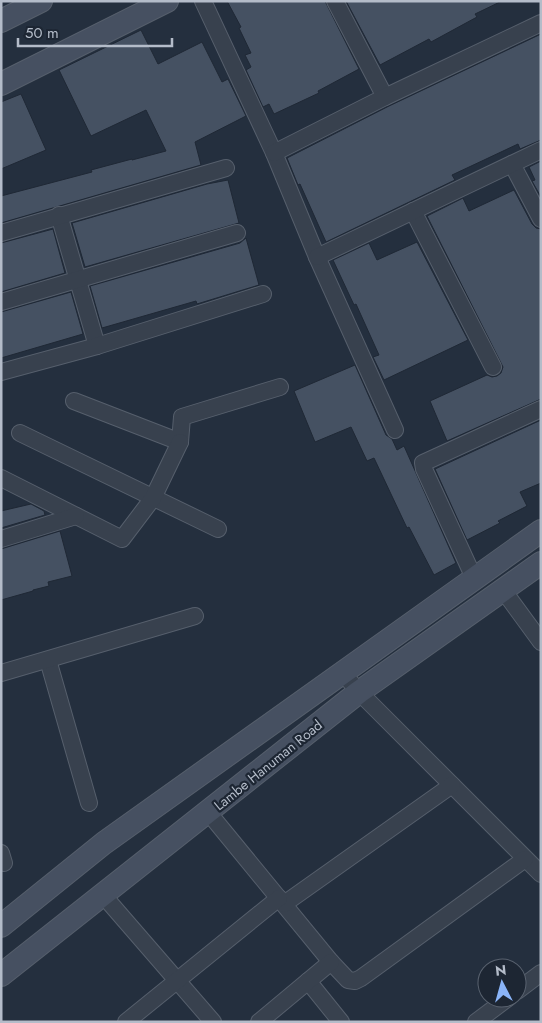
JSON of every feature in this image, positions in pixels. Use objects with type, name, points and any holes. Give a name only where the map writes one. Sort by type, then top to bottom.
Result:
[{"type":"street","points":[[1,21],[42,1]]},
{"type":"street","points":[[1,84],[166,1]]},
{"type":"street","points":[[203,1],[274,153],[317,257],[395,430]]},
{"type":"street","points":[[335,1],[385,97]]},
{"type":"street","points":[[274,153],[385,97],[541,23]]},
{"type":"street","points":[[317,257],[541,150]]},
{"type":"street","points":[[512,164],[541,219]]},
{"type":"street","points":[[1,233],[226,168]]},
{"type":"street","points":[[413,211],[493,367]]},
{"type":"street","points":[[59,215],[98,346]]},
{"type":"street","points":[[1,302],[237,233]]},
{"type":"street","points":[[1,372],[98,346],[263,294]]},
{"type":"street","points":[[1,478],[122,539],[153,498],[180,442],[182,417],[280,387]]},
{"type":"street","points":[[74,401],[180,442]]},
{"type":"street","points":[[474,578],[424,469],[424,463],[541,410]]},
{"type":"street","points":[[20,433],[218,529]]},
{"type":"street","points":[[1,539],[76,516]]},
{"type":"street","points":[[1,926],[104,843],[541,531]]},
{"type":"street","name":"Lambe Hanuman Road","points":[[1,975],[359,692],[541,563]]},
{"type":"street","points":[[503,590],[541,642]]},
{"type":"street","points":[[1,674],[195,616]]},
{"type":"street","points":[[48,660],[89,803]]},
{"type":"street","points":[[342,672],[359,692],[541,874]]},
{"type":"street","points":[[126,1022],[177,980],[281,901],[452,785]]},
{"type":"street","points":[[208,812],[331,962],[348,980],[355,981],[361,978],[525,859]]},
{"type":"street","points":[[103,895],[213,1022]]},
{"type":"street","points":[[259,1022],[331,962]]},
{"type":"street","points":[[527,984],[541,973]]},
{"type":"street","points":[[308,981],[341,1022]]},
{"type":"street","points":[[476,1022],[495,1008]]},
{"type":"building","points":[[227,1],[325,1],[359,69],[318,91],[319,93],[274,114],[269,104],[263,107],[246,70],[251,67],[245,55],[251,53],[239,28],[241,27]]},
{"type":"building","points":[[346,1],[502,1],[475,14],[477,17],[431,42],[429,39],[380,65]]},
{"type":"building","points":[[141,30],[158,64],[202,42],[222,82],[228,79],[246,116],[195,142],[201,165],[1,223],[1,196],[166,151],[146,110],[91,136],[59,70]]},
{"type":"building","points":[[541,34],[541,140],[520,149],[518,144],[452,175],[455,180],[326,242],[287,158],[389,106]]},
{"type":"building","points":[[21,94],[46,150],[1,169],[1,102]]},
{"type":"building","points":[[541,161],[541,197],[532,181],[535,180],[529,167]]},
{"type":"building","points":[[228,180],[239,223],[85,267],[72,223],[207,184]]},
{"type":"building","points":[[514,190],[532,224],[536,228],[541,229],[541,399],[447,441],[430,401],[487,375],[497,376],[501,373],[503,367],[427,216],[463,198],[469,211]]},
{"type":"building","points":[[53,229],[65,273],[1,292],[1,243]]},
{"type":"building","points":[[246,238],[259,285],[197,304],[196,301],[102,328],[90,286],[240,243]]},
{"type":"building","points":[[417,242],[468,340],[384,380],[373,357],[379,355],[356,304],[354,305],[333,260],[369,243],[377,260]]},
{"type":"building","points":[[71,292],[83,334],[1,358],[1,312]]},
{"type":"building","points":[[355,365],[386,435],[392,439],[397,450],[404,446],[456,563],[434,575],[409,527],[407,528],[374,458],[367,461],[351,427],[315,442],[294,391]]},
{"type":"building","points":[[541,420],[541,483],[520,492],[527,506],[467,540],[435,469]]},
{"type":"building","points":[[31,504],[44,511],[45,515],[1,528],[1,511]]},
{"type":"building","points":[[60,531],[72,576],[48,582],[49,586],[1,600],[1,549]]}]
